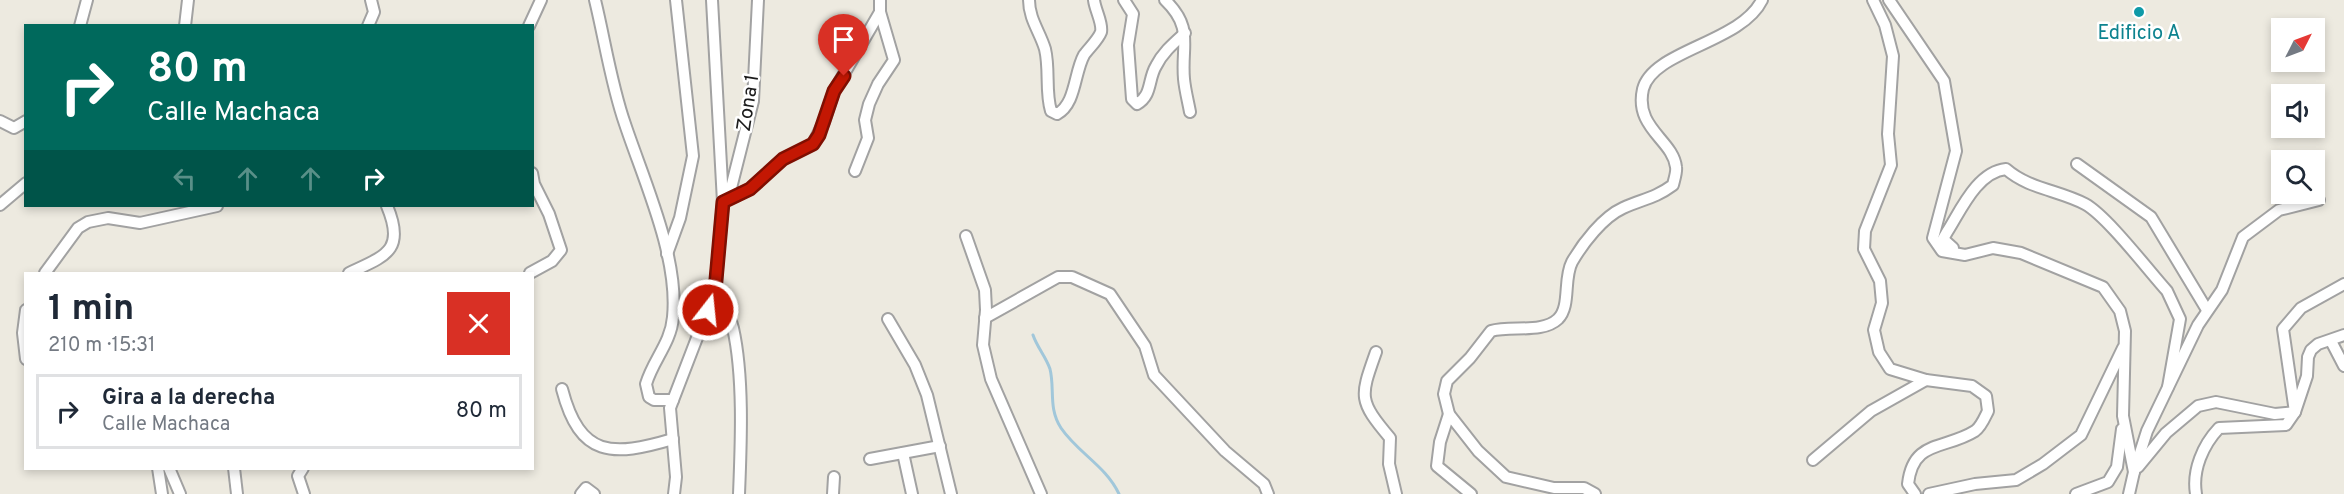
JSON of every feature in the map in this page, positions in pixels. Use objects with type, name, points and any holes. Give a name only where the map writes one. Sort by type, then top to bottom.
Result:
[{"type":"street","points":[[81,24],[87,0]]},
{"type":"street","points":[[185,24],[188,0]]},
{"type":"street","points":[[369,24],[374,12],[371,0]]},
{"type":"street","points":[[530,24],[541,0]]},
{"type":"street","points":[[595,0],[624,122],[667,254],[675,288],[673,320],[668,342],[646,384],[649,397],[654,400],[673,400]]},
{"type":"street","points":[[667,254],[680,218],[693,156],[676,0]]},
{"type":"street","points":[[674,494],[676,477],[670,408],[715,291],[723,202],[712,0]]},
{"type":"street","name":"Zona 1","points":[[723,202],[731,188],[753,101],[758,0]]},
{"type":"street","points":[[855,171],[868,138],[865,120],[869,104],[878,84],[894,60],[880,12],[880,0]]},
{"type":"street","points":[[1029,0],[1029,14],[1045,48],[1048,100],[1051,111],[1057,114],[1063,110],[1068,101],[1084,56],[1101,33],[1101,24],[1094,0]]},
{"type":"street","points":[[1124,0],[1133,14],[1128,45],[1132,99],[1137,104],[1149,91],[1154,68],[1166,50],[1185,33]]},
{"type":"street","points":[[1165,0],[1182,19],[1185,33],[1184,78],[1190,112]]},
{"type":"street","points":[[1595,494],[1584,488],[1554,488],[1506,477],[1478,451],[1449,414],[1444,394],[1446,381],[1470,358],[1484,337],[1491,331],[1501,328],[1536,327],[1557,320],[1565,307],[1565,287],[1572,263],[1591,234],[1621,209],[1655,198],[1672,185],[1677,168],[1670,151],[1655,135],[1643,112],[1643,89],[1654,70],[1732,31],[1758,7],[1762,0]]},
{"type":"street","points":[[1873,0],[1886,25],[1893,56],[1888,135],[1891,165],[1865,231],[1864,249],[1880,281],[1882,303],[1874,330],[1880,352],[1890,369],[1926,380],[1972,386],[1986,396],[1988,411],[1978,430],[1923,450],[1910,468],[1908,484],[1915,494]]},
{"type":"street","points":[[1889,0],[1944,81],[1947,95],[1956,151],[1933,238],[1942,251],[1952,255],[1965,255],[1993,248],[2021,253],[2103,287],[2120,311],[2125,345],[2123,416],[2116,467],[2108,482],[2076,494]]},
{"type":"street","points":[[723,202],[750,189],[783,159],[813,144],[819,135],[834,91],[880,12]]},
{"type":"street","points":[[0,121],[14,128],[24,122]]},
{"type":"street","points":[[2077,164],[2151,217],[2206,310]]},
{"type":"street","points":[[1953,248],[1943,239],[1982,180],[1994,170],[2006,169],[2019,180],[2085,204],[2108,224],[2167,291],[2173,301],[2180,319],[2168,387]]},
{"type":"street","points":[[532,272],[552,261],[561,250],[549,214],[534,184]]},
{"type":"street","points":[[0,205],[24,185]]},
{"type":"street","points":[[2129,494],[2147,431],[2206,310],[2222,290],[2243,237],[2279,210],[2303,204]]},
{"type":"street","points":[[46,272],[78,228],[88,222],[108,218],[140,223],[212,207]]},
{"type":"street","points":[[352,272],[388,255],[392,248],[392,218],[387,207]]},
{"type":"street","points":[[966,236],[984,290],[983,345],[991,379],[1041,494]]},
{"type":"street","points":[[985,318],[1058,278],[1072,276],[1110,294],[1146,346],[1154,375],[1225,451],[1264,484],[1268,494]]},
{"type":"street","points":[[2295,412],[2283,329],[2301,308],[2344,284]]},
{"type":"street","points":[[715,291],[733,326],[737,353],[739,494]]},
{"type":"street","points":[[888,319],[915,365],[927,395],[951,494]]},
{"type":"street","points":[[24,325],[24,342]]},
{"type":"street","points":[[2196,494],[2194,483],[2199,460],[2210,437],[2219,428],[2286,425],[2295,412],[2307,376],[2308,357],[2311,350],[2318,344],[2344,335]]},
{"type":"street","points":[[2331,341],[2344,366]]},
{"type":"street","points":[[1929,494],[1975,484],[2016,480],[2074,441],[2081,435],[2125,345]]},
{"type":"street","points":[[1376,352],[1364,386],[1367,411],[1390,438],[1389,464],[1396,494]]},
{"type":"street","points":[[1813,460],[1871,411],[1926,380]]},
{"type":"street","points":[[562,390],[567,409],[580,433],[595,444],[616,450],[640,449],[673,439]]},
{"type":"street","points":[[2134,472],[2166,433],[2198,406],[2216,402],[2275,414],[2295,412]]},
{"type":"street","points":[[1449,414],[1440,442],[1437,466],[1471,494]]},
{"type":"street","points":[[2123,416],[2134,472]]},
{"type":"street","points":[[870,459],[940,446]]},
{"type":"street","points":[[903,453],[912,494]]},
{"type":"street","points":[[158,470],[162,494]]},
{"type":"street","points":[[170,470],[180,494]]},
{"type":"street","points":[[234,470],[237,494]]},
{"type":"street","points":[[302,470],[298,476],[304,494]]},
{"type":"street","points":[[832,494],[834,477]]},
{"type":"street","points":[[581,494],[586,488],[594,494]]},
{"type":"waterway","points":[[1033,335],[1050,369],[1053,406],[1057,421],[1075,445],[1107,475],[1119,494]]},
{"type":"place","name":"Edificio A","points":[[2139,12]]},
{"type":"route","points":[[708,310],[715,291],[723,202],[750,189],[783,159],[813,144],[819,135],[834,91],[844,76]]}]
